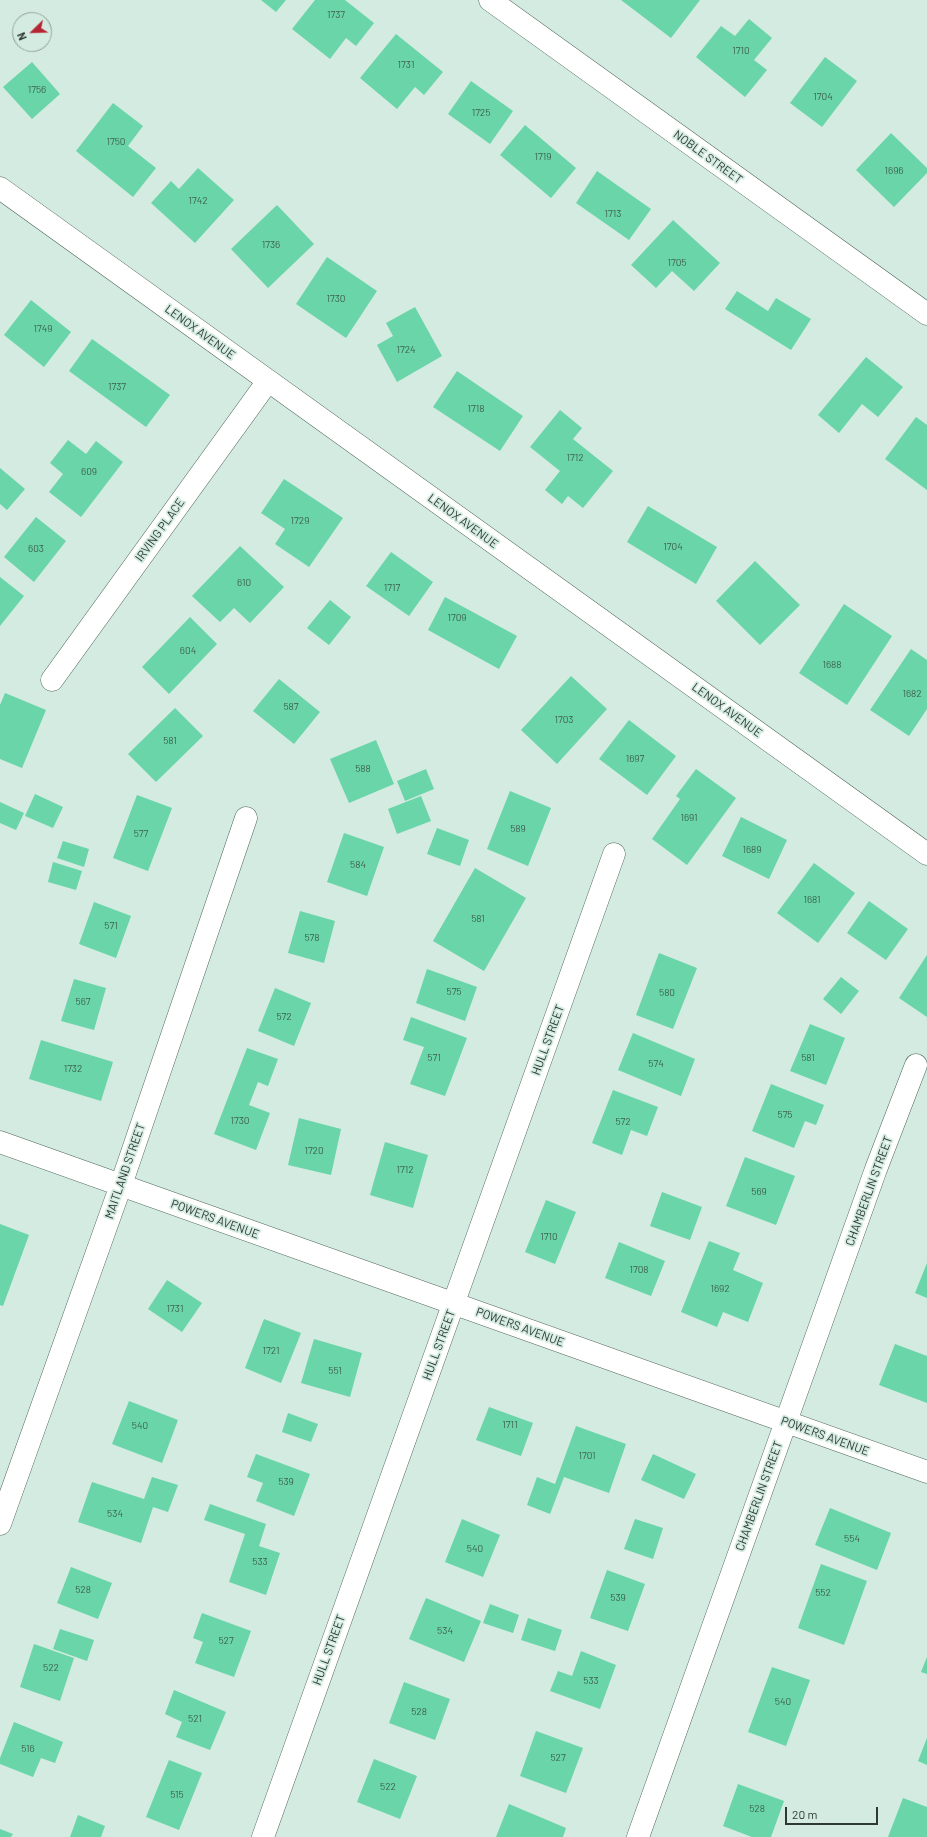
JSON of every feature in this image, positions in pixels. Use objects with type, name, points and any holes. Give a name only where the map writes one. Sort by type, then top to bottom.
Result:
[{"type":"street","name":"NOBLE STREET","points":[[490,0],[927,314]]},
{"type":"street","name":"LENOX AVENUE","points":[[0,188],[927,854]]},
{"type":"street","name":"IRVING PLACE","points":[[52,680],[268,381]]},
{"type":"street","name":"MAITLAND STREET","points":[[0,1524],[121,1185],[246,818]]},
{"type":"street","name":"HULL STREET","points":[[263,1837],[614,854]]},
{"type":"street","name":"CHAMBERLIN STREET","points":[[638,1837],[876,1169],[916,1065]]},
{"type":"street","name":"POWERS AVENUE","points":[[0,1142],[927,1472]]},
{"type":"building","points":[[261,0],[286,0],[276,12]]},
{"type":"building","points":[[315,0],[345,0],[374,23],[356,46],[346,38],[330,59],[292,29]]},
{"type":"building","points":[[621,0],[700,0],[671,38]]},
{"type":"building","points":[[749,19],[772,38],[754,60],[767,70],[745,97],[696,57],[721,26],[735,36]]},
{"type":"building","points":[[396,34],[443,72],[424,95],[415,87],[397,109],[360,78]]},
{"type":"building","points":[[825,57],[857,81],[822,127],[790,103]]},
{"type":"building","points":[[32,62],[60,94],[32,119],[3,87]]},
{"type":"building","points":[[471,81],[513,111],[490,144],[448,114]]},
{"type":"building","points":[[113,103],[143,126],[128,146],[156,168],[133,197],[76,151]]},
{"type":"building","points":[[525,125],[576,168],[551,198],[500,155]]},
{"type":"building","points":[[891,133],[927,168],[927,173],[894,207],[856,170]]},
{"type":"building","points":[[198,168],[234,200],[195,243],[151,203],[171,181],[179,189]]},
{"type":"building","points":[[597,171],[651,209],[629,240],[576,203]]},
{"type":"building","points":[[277,205],[314,244],[268,288],[231,249]]},
{"type":"building","points":[[673,220],[720,263],[694,291],[672,271],[656,288],[631,265]]},
{"type":"building","points":[[327,257],[377,291],[346,338],[296,304]]},
{"type":"building","points":[[737,291],[768,311],[776,298],[811,319],[791,350],[725,309]]},
{"type":"building","points":[[31,300],[71,332],[44,367],[4,335]]},
{"type":"building","points":[[415,307],[442,356],[397,382],[377,345],[393,336],[386,323]]},
{"type":"building","points":[[92,339],[170,395],[146,427],[69,371]]},
{"type":"building","points":[[866,357],[903,387],[878,417],[862,404],[839,433],[818,415]]},
{"type":"building","points":[[457,371],[523,416],[500,451],[433,407]]},
{"type":"building","points":[[560,410],[582,428],[573,439],[613,471],[583,508],[568,496],[562,504],[545,490],[560,471],[530,447]]},
{"type":"building","points":[[916,417],[927,425],[927,490],[885,459]]},
{"type":"building","points":[[68,440],[86,454],[96,441],[123,462],[81,517],[49,492],[63,474],[50,463]]},
{"type":"building","points":[[0,468],[25,489],[7,510],[0,504]]},
{"type":"building","points":[[284,479],[343,518],[309,567],[275,544],[285,529],[261,513]]},
{"type":"building","points":[[648,506],[717,547],[696,584],[627,542]]},
{"type":"building","points":[[36,517],[66,541],[34,582],[4,557]]},
{"type":"building","points":[[240,546],[284,587],[250,623],[234,608],[220,622],[192,596]]},
{"type":"building","points":[[391,552],[433,582],[409,616],[366,586]]},
{"type":"building","points":[[755,561],[800,605],[760,645],[716,601]]},
{"type":"building","points":[[0,577],[24,596],[0,626]]},
{"type":"building","points":[[445,597],[517,636],[499,669],[428,630]]},
{"type":"building","points":[[330,600],[351,617],[329,645],[307,628]]},
{"type":"building","points":[[844,604],[892,636],[847,705],[799,673]]},
{"type":"building","points":[[190,617],[217,644],[169,694],[142,667]]},
{"type":"building","points":[[911,649],[927,660],[927,709],[909,736],[870,710]]},
{"type":"building","points":[[571,676],[607,709],[557,764],[521,730]]},
{"type":"building","points":[[279,679],[320,712],[294,744],[253,711]]},
{"type":"building","points":[[5,693],[46,710],[22,768],[0,759],[0,705]]},
{"type":"building","points":[[175,708],[203,736],[156,782],[128,754]]},
{"type":"building","points":[[629,720],[676,756],[647,795],[599,759]]},
{"type":"building","points":[[376,740],[394,784],[349,803],[330,759]]},
{"type":"building","points":[[426,769],[434,789],[405,801],[397,781]]},
{"type":"building","points":[[696,769],[736,798],[687,865],[652,839],[680,799],[676,796]]},
{"type":"building","points":[[510,791],[551,808],[528,866],[487,849]]},
{"type":"building","points":[[35,794],[63,807],[53,828],[25,816]]},
{"type":"building","points":[[137,795],[172,808],[148,871],[113,858]]},
{"type":"building","points":[[421,796],[431,821],[397,834],[388,809]]},
{"type":"building","points":[[0,802],[24,813],[16,830],[0,823]]},
{"type":"building","points":[[741,817],[787,840],[769,879],[722,856]]},
{"type":"building","points":[[437,828],[469,840],[460,866],[427,854]]},
{"type":"building","points":[[344,833],[384,847],[367,896],[327,882]]},
{"type":"building","points":[[63,841],[89,849],[84,867],[57,858]]},
{"type":"building","points":[[53,862],[82,871],[76,890],[48,882]]},
{"type":"building","points":[[814,863],[855,893],[818,943],[777,913]]},
{"type":"building","points":[[475,868],[526,898],[484,971],[433,941]]},
{"type":"building","points":[[869,901],[908,929],[886,960],[847,933]]},
{"type":"building","points":[[94,902],[131,916],[116,958],[79,944]]},
{"type":"building","points":[[300,911],[335,921],[324,963],[288,953]]},
{"type":"building","points":[[659,953],[697,968],[673,1029],[636,1015]]},
{"type":"building","points":[[927,955],[927,1017],[899,998]]},
{"type":"building","points":[[427,969],[477,987],[465,1021],[416,1003]]},
{"type":"building","points":[[841,977],[859,991],[841,1014],[823,999]]},
{"type":"building","points":[[74,979],[106,988],[94,1030],[61,1021]]},
{"type":"building","points":[[275,988],[311,1003],[294,1046],[258,1031]]},
{"type":"building","points":[[411,1017],[467,1038],[445,1096],[410,1084],[424,1047],[403,1040]]},
{"type":"building","points":[[810,1024],[845,1038],[826,1085],[790,1071]]},
{"type":"building","points":[[633,1033],[695,1059],[681,1096],[618,1070]]},
{"type":"building","points":[[41,1040],[113,1062],[101,1101],[29,1079]]},
{"type":"building","points":[[247,1048],[278,1059],[268,1086],[258,1082],[249,1105],[270,1113],[256,1150],[214,1134]]},
{"type":"building","points":[[771,1084],[824,1105],[816,1125],[805,1121],[794,1148],[752,1131]]},
{"type":"building","points":[[613,1090],[658,1107],[647,1136],[631,1130],[622,1155],[592,1143]]},
{"type":"building","points":[[299,1118],[341,1129],[331,1175],[288,1165]]},
{"type":"building","points":[[385,1142],[428,1155],[413,1208],[370,1195]]},
{"type":"building","points":[[745,1157],[795,1176],[776,1225],[726,1206]]},
{"type":"building","points":[[662,1192],[702,1207],[690,1240],[650,1226]]},
{"type":"building","points":[[546,1200],[576,1212],[555,1264],[525,1252]]},
{"type":"building","points":[[0,1224],[29,1235],[3,1306],[0,1305]]},
{"type":"building","points":[[709,1241],[740,1253],[733,1270],[763,1283],[748,1322],[723,1312],[717,1327],[681,1312]]},
{"type":"building","points":[[619,1242],[665,1261],[651,1296],[605,1278]]},
{"type":"building","points":[[927,1263],[927,1298],[915,1293]]},
{"type":"building","points":[[167,1280],[202,1303],[182,1332],[148,1309]]},
{"type":"building","points":[[264,1319],[301,1333],[281,1383],[245,1368]]},
{"type":"building","points":[[314,1339],[362,1353],[350,1397],[301,1383]]},
{"type":"building","points":[[895,1344],[927,1356],[927,1403],[879,1385]]},
{"type":"building","points":[[129,1401],[178,1420],[162,1463],[112,1444]]},
{"type":"building","points":[[489,1407],[533,1423],[521,1456],[476,1440]]},
{"type":"building","points":[[288,1413],[318,1424],[311,1442],[282,1432]]},
{"type":"building","points":[[576,1426],[626,1444],[609,1493],[564,1477],[550,1514],[527,1505],[537,1477],[555,1484]]},
{"type":"building","points":[[256,1454],[310,1474],[294,1516],[256,1501],[263,1483],[247,1477]]},
{"type":"building","points":[[653,1454],[696,1474],[684,1499],[641,1480]]},
{"type":"building","points":[[152,1477],[178,1485],[168,1512],[153,1507],[141,1543],[78,1522],[92,1482],[144,1499]]},
{"type":"building","points":[[210,1504],[266,1524],[259,1546],[280,1553],[266,1595],[229,1582],[245,1534],[204,1520]]},
{"type":"building","points":[[830,1508],[891,1533],[877,1570],[815,1545]]},
{"type":"building","points":[[462,1519],[500,1535],[483,1577],[445,1562]]},
{"type":"building","points":[[635,1519],[663,1528],[653,1559],[624,1549]]},
{"type":"building","points":[[821,1564],[867,1581],[844,1645],[798,1628]]},
{"type":"building","points":[[71,1567],[112,1583],[98,1619],[57,1603]]},
{"type":"building","points":[[607,1570],[645,1584],[628,1631],[590,1618]]},
{"type":"building","points":[[426,1598],[481,1621],[464,1662],[409,1639]]},
{"type":"building","points":[[490,1604],[519,1615],[513,1633],[483,1623]]},
{"type":"building","points":[[202,1613],[251,1631],[234,1677],[195,1663],[203,1642],[193,1638]]},
{"type":"building","points":[[528,1618],[562,1630],[555,1651],[521,1640]]},
{"type":"building","points":[[60,1629],[94,1640],[87,1661],[53,1649]]},
{"type":"building","points":[[34,1644],[74,1658],[60,1701],[20,1687]]},
{"type":"building","points":[[581,1651],[616,1665],[600,1709],[550,1691],[558,1671],[572,1676]]},
{"type":"building","points":[[927,1657],[927,1674],[921,1672]]},
{"type":"building","points":[[772,1667],[810,1680],[786,1746],[748,1732]]},
{"type":"building","points":[[404,1682],[450,1699],[435,1740],[389,1723]]},
{"type":"building","points":[[174,1690],[226,1712],[210,1750],[176,1737],[182,1722],[165,1714]]},
{"type":"building","points":[[14,1722],[63,1742],[55,1763],[41,1758],[33,1777],[0,1764],[0,1758]]},
{"type":"building","points":[[536,1731],[583,1748],[566,1793],[520,1776]]},
{"type":"building","points":[[927,1738],[927,1765],[918,1761]]},
{"type":"building","points":[[374,1759],[417,1776],[400,1819],[357,1802]]},
{"type":"building","points":[[169,1760],[202,1773],[179,1830],[146,1817]]},
{"type":"building","points":[[738,1784],[784,1801],[771,1837],[752,1837],[723,1826]]},
{"type":"building","points":[[903,1798],[927,1807],[927,1837],[888,1837]]},
{"type":"building","points":[[509,1804],[566,1828],[563,1837],[496,1837]]},
{"type":"building","points":[[78,1815],[105,1826],[101,1837],[70,1837]]},
{"type":"building","points":[[0,1829],[13,1834],[11,1837],[0,1837]]}]
